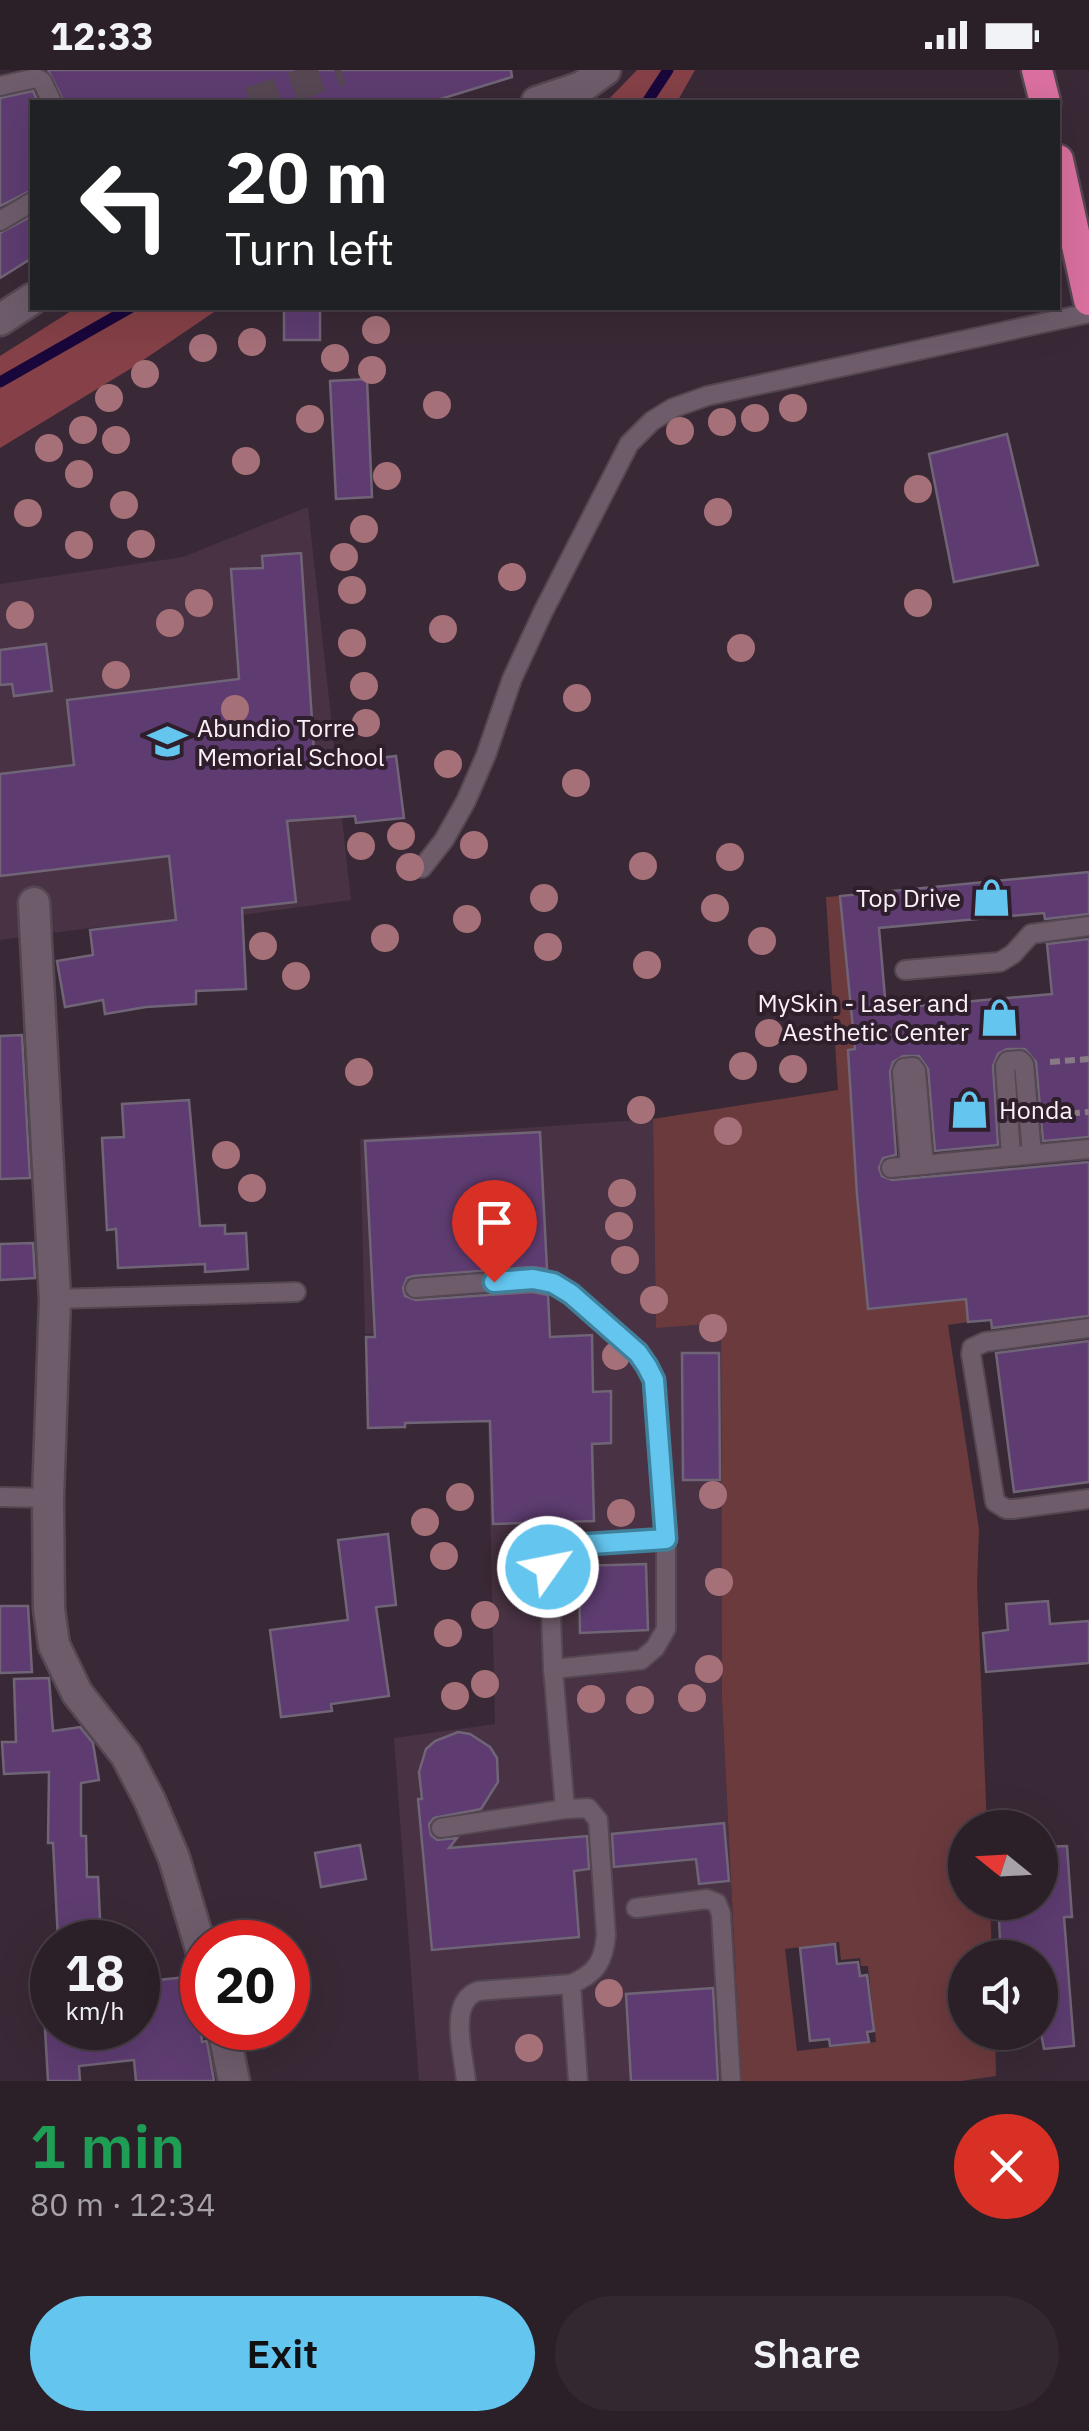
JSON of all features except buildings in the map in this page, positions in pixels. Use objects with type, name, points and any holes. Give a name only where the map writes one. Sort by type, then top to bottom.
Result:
[{"type":"highway","points":[[1037,70],[1044,100]]},
{"type":"highway","points":[[1060,169],[1089,300]]},
{"type":"street","points":[[543,100],[582,87],[605,70]]},
{"type":"street","points":[[0,320],[30,300]]},
{"type":"street","points":[[34,904],[55,1299],[48,1498],[49,1609],[54,1645],[77,1693],[126,1755],[150,1801],[174,1858],[192,1920]]},
{"type":"street","points":[[228,2050],[234,2081]]},
{"type":"lane","points":[[0,86],[36,78],[42,81],[51,100]]},
{"type":"lane","points":[[0,221],[30,203]]},
{"type":"lane","points":[[422,868],[444,840],[466,801],[512,679],[602,494],[629,444],[652,421],[706,396],[1089,314]]},
{"type":"lane","points":[[905,970],[1000,962],[1032,934],[1089,926]]},
{"type":"lane","points":[[1011,1156],[1005,1066],[1008,1061],[1020,1060],[1024,1064],[1032,1154]]},
{"type":"lane","points":[[909,1166],[1089,1149]]},
{"type":"lane","points":[[415,1288],[544,1280],[571,1294],[638,1353],[654,1380],[666,1539],[666,1629],[656,1648],[632,1662],[553,1670]]},
{"type":"lane","points":[[55,1299],[296,1292]]},
{"type":"lane","points":[[1089,1328],[985,1342],[972,1348],[970,1354],[995,1502],[1014,1509],[1089,1499]]},
{"type":"lane","points":[[0,1496],[48,1498]]},
{"type":"lane","points":[[564,1810],[548,1567],[553,1550],[569,1544],[666,1539]]},
{"type":"lane","points":[[441,1828],[588,1808],[598,1820],[606,1936],[597,1969],[571,1984],[468,1994],[461,2005],[460,2018],[466,2081]]},
{"type":"lane","points":[[636,1908],[708,1899],[717,1904],[721,1914],[731,2081]]},
{"type":"lane","points":[[571,1984],[578,2081]]},
{"type":"shaded area","points":[[637,70],[695,70],[678,100],[608,100]]},
{"type":"shaded area","points":[[73,310],[217,310],[130,369],[0,448],[0,356]]},
{"type":"shaded area","name":"Abundio Torre Memorial School","points":[[308,507],[351,900],[212,919],[90,928],[0,940],[0,584],[183,557]]},
{"type":"shaded area","points":[[840,896],[855,1049],[849,1051],[868,1308],[966,1299],[968,1322],[948,1325],[979,1529],[977,1584],[986,1810],[948,1810],[948,1920],[991,1920],[991,1940],[948,1940],[948,2050],[995,2050],[996,2076],[961,2081],[741,2081],[722,1700],[721,1323],[656,1328],[653,1119],[838,1090],[826,897]],"holes":[[[839,1942],[841,1960],[860,1958],[861,1966],[868,1966],[876,2042],[797,2051],[785,1949]]]},
{"type":"shaded area","points":[[653,1119],[656,1327],[721,1322],[722,1700],[741,2081],[419,2081],[394,1738],[495,1724],[486,1329],[365,1334],[360,1139]]},
{"type":"waterway","points":[[648,100],[668,70]]},
{"type":"waterway","points":[[0,382],[126,310]]},
{"type":"tunnel","points":[[256,100],[341,70]]},
{"type":"place","name":"Abundio Torre Memorial School","points":[[167,742]]},
{"type":"place","name":"Top Drive","points":[[991,898]]},
{"type":"place","name":"MySkin - Laser and Aesthetic Center","points":[[999,1017]]},
{"type":"place","name":"Honda","points":[[969,1110]]},
{"type":"route","points":[[494,1282],[544,1280],[571,1294],[638,1353],[654,1380],[666,1539],[560,1546],[553,1550],[548,1567]]}]
